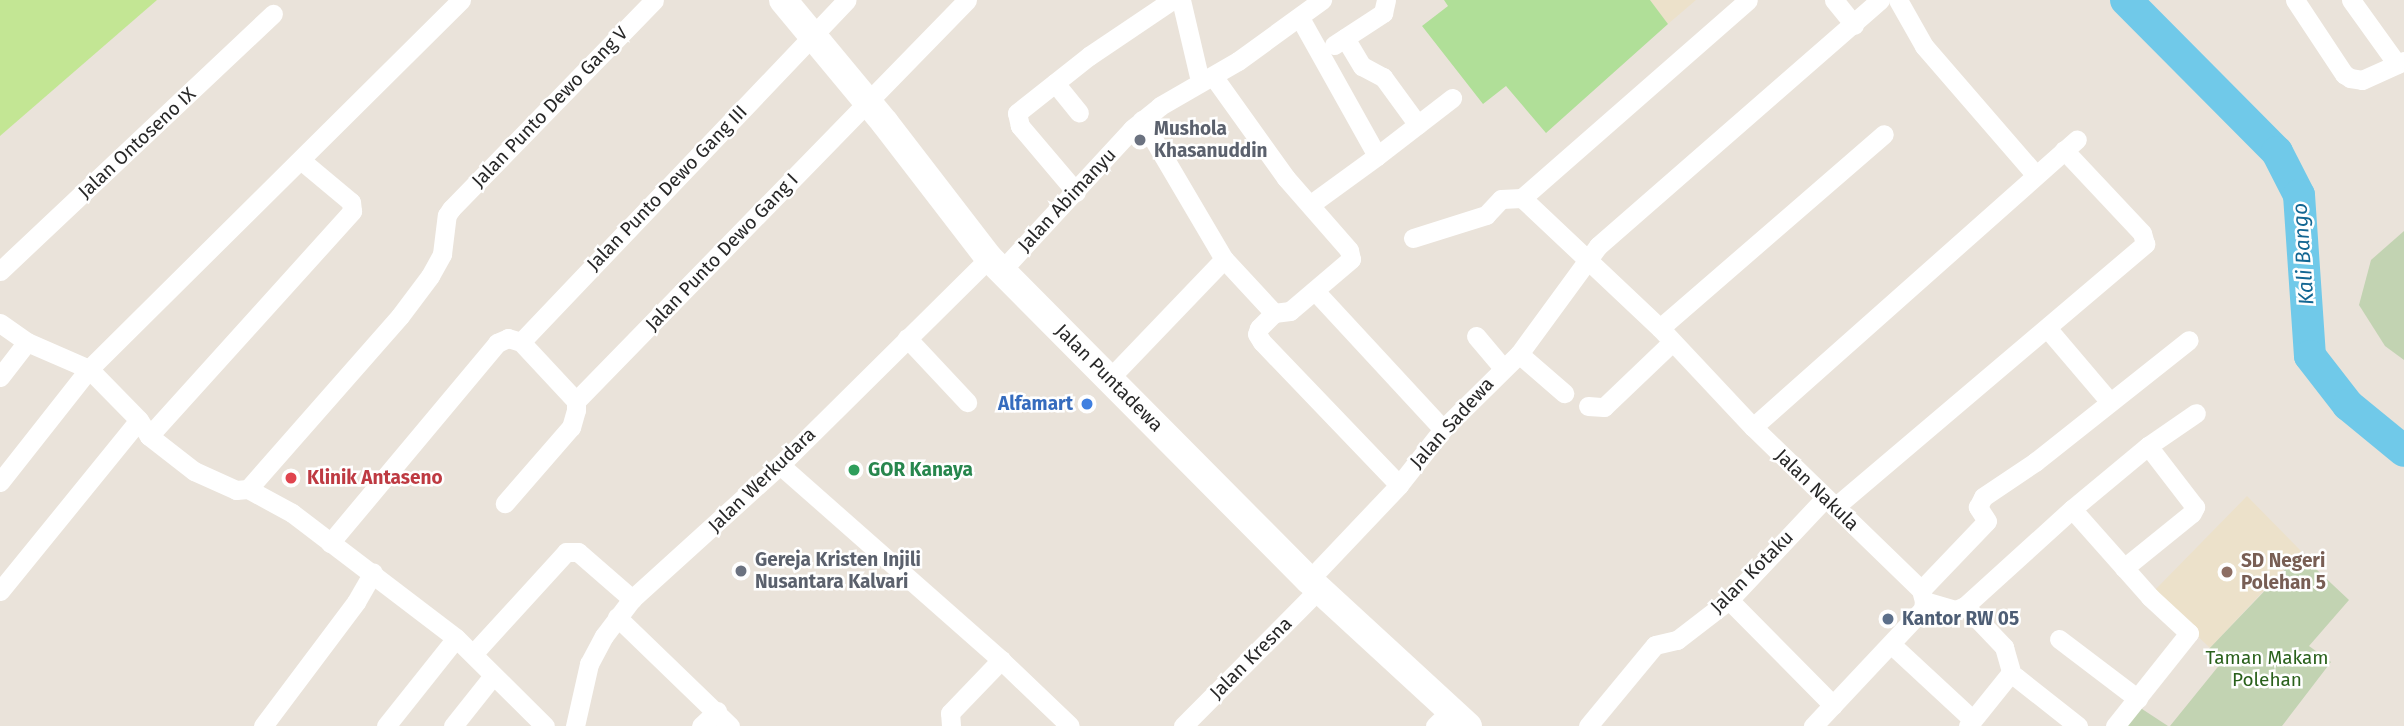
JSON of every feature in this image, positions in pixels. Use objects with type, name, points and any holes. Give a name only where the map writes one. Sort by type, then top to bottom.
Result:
[{"type":"street","points":[[0,482],[89,369],[302,161],[461,0]]},
{"type":"street","name":"Jalan Punto Dewo Gang V","points":[[248,489],[400,316],[430,276],[442,254],[447,236],[447,215],[654,0]]},
{"type":"street","name":"Jalan Puntadewa","points":[[783,0],[996,264],[1451,721]]},
{"type":"street","name":"Jalan Punto Dewo Gang III","points":[[521,342],[846,0]]},
{"type":"street","name":"Jalan Punto Dewo Gang I","points":[[576,401],[967,0]]},
{"type":"street","points":[[1076,192],[1017,120],[1021,109],[1172,0]]},
{"type":"street","points":[[1181,0],[1206,78],[1247,120],[1278,167],[1349,250],[1351,259],[1290,312],[1274,313],[1259,328],[1257,334],[1399,485]]},
{"type":"street","name":"Jalan Abimanyu","points":[[996,264],[1076,192],[1143,120],[1300,18],[1322,0]]},
{"type":"street","points":[[1320,54],[1383,13],[1386,0]]},
{"type":"street","points":[[1413,238],[1486,215],[1501,199],[1522,198],[1748,0]]},
{"type":"street","points":[[1834,0],[1854,25]]},
{"type":"street","name":"Jalan Sadewa","points":[[1314,585],[1443,429],[1519,354],[1598,246],[1880,0]]},
{"type":"street","points":[[1753,427],[2035,174],[1924,46],[1898,0]]},
{"type":"street","points":[[2295,0],[2344,74],[2362,80],[2400,62],[2351,0]]},
{"type":"street","name":"Jalan Ontoseno IX","points":[[0,271],[273,14]]},
{"type":"street","points":[[1300,18],[1377,156]]},
{"type":"street","points":[[1345,38],[1362,66],[1383,77],[1418,125]]},
{"type":"street","points":[[1055,83],[1079,113]]},
{"type":"street","points":[[1311,204],[1452,98]]},
{"type":"street","points":[[1143,120],[1224,259],[1274,313]]},
{"type":"street","points":[[1588,406],[1599,408],[1608,403],[1666,335],[1884,134]]},
{"type":"street","name":"Jalan Kotaku","points":[[1588,726],[1655,645],[1677,640],[1730,600],[1830,503],[2048,328],[2145,244],[2142,233],[2070,144],[2035,174]]},
{"type":"street","points":[[0,591],[144,428],[352,211],[351,202],[302,161]]},
{"type":"street","points":[[1522,198],[1589,261]]},
{"type":"street","points":[[1110,379],[1224,259]]},
{"type":"street","name":"Jalan Nakula","points":[[1589,261],[1666,335],[1753,427],[1922,596]]},
{"type":"street","name":"Jalan Werkudara","points":[[575,726],[589,664],[617,617],[632,599],[780,465],[906,338],[996,264]]},
{"type":"street","points":[[1315,290],[1443,429]]},
{"type":"street","points":[[0,323],[27,342],[89,369],[144,428],[194,471],[236,490],[248,489],[292,513],[373,572],[456,638],[492,677],[545,726]]},
{"type":"street","points":[[2048,328],[2110,402]]},
{"type":"street","points":[[1476,336],[1503,368]]},
{"type":"street","points":[[330,543],[497,343],[508,338],[521,342],[576,401],[576,416],[571,427],[505,502]]},
{"type":"street","points":[[906,338],[967,402]]},
{"type":"street","points":[[1813,726],[1923,609],[1922,596],[1987,521],[1978,507],[1983,497],[2035,462],[2189,341]]},
{"type":"street","points":[[0,377],[27,342]]},
{"type":"street","points":[[1519,354],[1564,393]]},
{"type":"street","points":[[1922,596],[1956,610],[1965,606],[2072,509],[2148,446],[2196,413]]},
{"type":"street","points":[[2124,568],[2192,513],[2194,508],[2148,446]]},
{"type":"street","points":[[780,465],[1001,660],[1070,726]]},
{"type":"street","points":[[2072,509],[2124,568],[2189,633],[2115,726]]},
{"type":"street","points":[[473,654],[566,552],[578,552],[632,599]]},
{"type":"street","points":[[263,726],[356,602],[373,572]]},
{"type":"street","name":"Jalan Kresna","points":[[1183,726],[1314,585]]},
{"type":"street","points":[[1730,600],[1833,705]]},
{"type":"street","points":[[1965,606],[2004,647],[2011,675],[2078,726]]},
{"type":"street","points":[[617,617],[724,719],[701,726]]},
{"type":"street","points":[[386,726],[456,638]]},
{"type":"street","points":[[2059,639],[2138,699]]},
{"type":"street","points":[[1892,645],[1971,723],[2006,677],[2011,675]]},
{"type":"street","points":[[951,726],[950,713],[1001,660]]},
{"type":"street","points":[[453,726],[492,677]]},
{"type":"shaded area","points":[[1650,0],[1696,0],[1668,24]]},
{"type":"shaded area","name":"SD Negeri Polehan 5","points":[[2247,496],[2301,551],[2210,648],[2152,593]]},
{"type":"green space","points":[[0,0],[157,0],[0,136]]},
{"type":"green space","points":[[1444,0],[1650,0],[1668,24],[1546,133],[1506,86],[1483,104],[1422,26],[1448,6]]},
{"type":"green space","points":[[2404,231],[2404,360],[2385,346],[2359,305],[2371,260]]},
{"type":"green space","name":"Taman Makam Polehan","points":[[2300,554],[2349,600],[2309,646],[2331,662],[2282,726],[2170,726],[2221,663],[2207,651]]},
{"type":"green space","name":"Taman Makam Polehan","points":[[2139,707],[2168,726],[2122,726]]},
{"type":"waterway","name":"Kali Bango","points":[[2126,0],[2277,152],[2299,195],[2310,356],[2348,405],[2404,451]]},
{"type":"place","name":"Mushola Khasanuddin","points":[[1140,140]]},
{"type":"place","name":"Alfamart","points":[[1087,404]]},
{"type":"place","name":"GOR Kanaya","points":[[854,470]]},
{"type":"place","name":"Klinik Antaseno","points":[[291,478]]},
{"type":"place","name":"Gereja Kristen Injili Nusantara Kalvari","points":[[741,571]]},
{"type":"place","name":"SD Negeri Polehan 5","points":[[2227,572]]},
{"type":"place","name":"Kantor RW 05","points":[[1888,619]]}]
